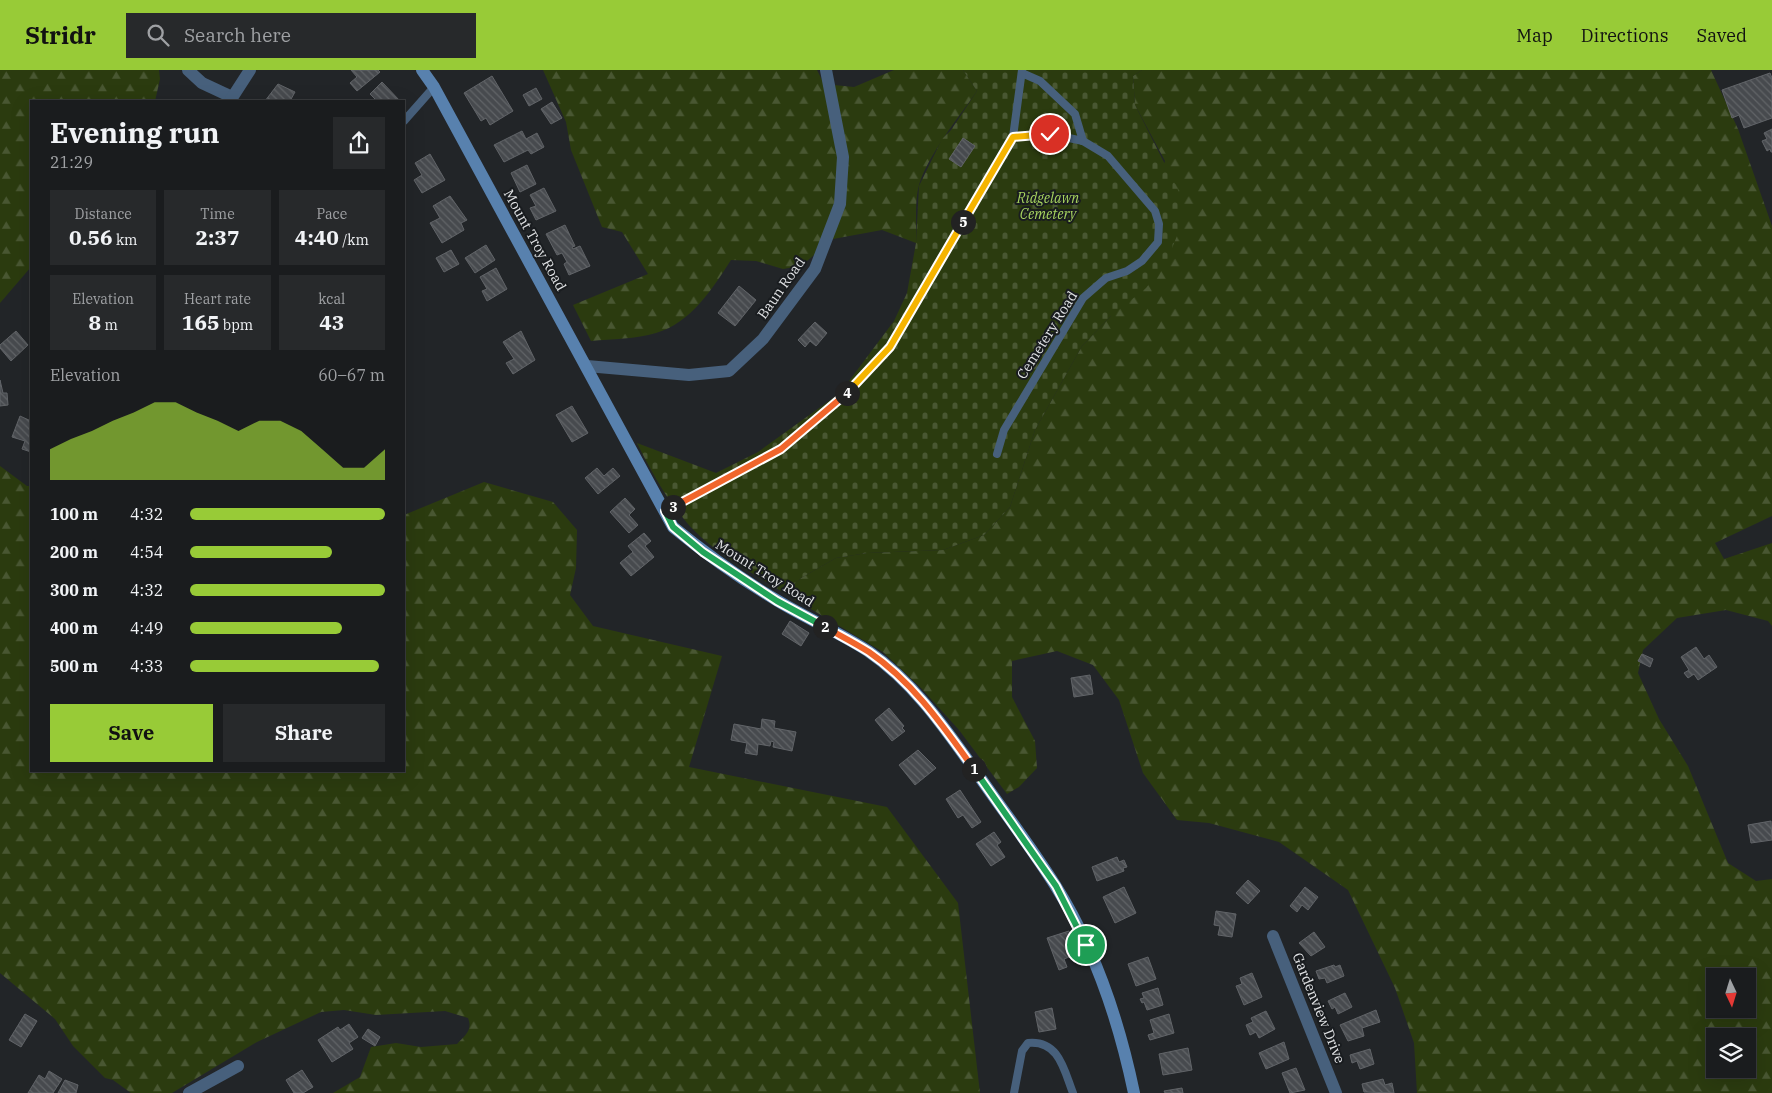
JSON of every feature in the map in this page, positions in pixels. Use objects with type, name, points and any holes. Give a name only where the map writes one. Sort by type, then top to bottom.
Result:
[{"type":"street","points":[[188,70],[202,83],[231,99],[250,70]]},
{"type":"street","name":"Mount Troy Road","points":[[422,70],[434,87],[673,527],[703,552],[777,601],[869,652],[932,710],[1056,886],[1086,945],[1102,982],[1127,1058],[1134,1093]]},
{"type":"street","name":"Baun Road","points":[[587,366],[690,375],[729,370],[763,339],[815,268],[840,204],[843,157],[826,70]]},
{"type":"street","name":"Gardenview Drive","points":[[1273,936],[1336,1093]]},
{"type":"street","points":[[189,1093],[238,1066]]},
{"type":"lane","points":[[665,511],[781,449],[843,397],[890,347],[1013,137],[1022,71],[1040,81],[1075,114],[1083,141]]},
{"type":"lane","points":[[405,120],[434,87]]},
{"type":"lane","name":"Cemetery Road","points":[[997,454],[1004,430],[1083,298],[1106,278],[1127,271],[1142,261],[1158,242],[1159,224],[1155,211],[1108,156],[1083,141],[1050,134],[1013,137]]},
{"type":"lane","points":[[1014,1093],[1022,1051],[1028,1043],[1040,1042],[1050,1046],[1059,1059],[1073,1093]]},
{"type":"green space","points":[[0,70],[159,70],[160,79],[155,100],[30,100],[30,268],[0,303]]},
{"type":"green space","points":[[543,70],[817,70],[824,84],[854,87],[894,70],[963,70],[977,91],[945,136],[923,173],[917,199],[916,243],[882,230],[833,239],[801,266],[783,269],[756,261],[731,260],[717,282],[700,303],[690,313],[669,328],[640,336],[591,341],[573,305],[648,274],[622,232],[602,227],[571,150],[566,122]]},
{"type":"green space","name":"Ridgelawn Cemetery","points":[[963,70],[1142,70],[1133,76],[1135,105],[1178,190],[1181,226],[1166,263],[1146,288],[1111,316],[1082,346],[1035,430],[1010,507],[984,535],[943,550],[867,553],[836,558],[801,578],[784,593],[717,550],[693,530],[664,491],[637,443],[716,473],[758,452],[840,393],[894,321],[907,293],[916,243],[919,186],[942,139],[951,130],[977,91]]},
{"type":"green space","points":[[1142,70],[1711,70],[1738,129],[1772,226],[1772,516],[1715,543],[1724,559],[1772,543],[1772,626],[1768,621],[1726,610],[1677,618],[1643,650],[1638,673],[1659,719],[1688,766],[1728,863],[1756,881],[1772,879],[1772,1093],[1417,1093],[1414,1043],[1395,988],[1348,890],[1279,842],[1209,823],[1177,820],[1143,773],[1119,700],[1093,665],[1057,651],[1012,661],[1012,697],[1035,741],[1037,768],[1019,787],[1007,794],[959,730],[922,689],[883,652],[784,593],[801,578],[836,558],[867,553],[943,550],[984,535],[1010,507],[1035,430],[1082,346],[1111,316],[1165,161],[1135,105],[1133,76]]},
{"type":"green space","points":[[0,466],[27,486],[30,486],[30,772],[405,772],[405,515],[484,482],[553,502],[577,530],[576,568],[570,595],[593,626],[722,656],[689,767],[887,807],[958,903],[980,1093],[333,1093],[360,1077],[371,1047],[396,1043],[421,1047],[457,1044],[470,1026],[468,1018],[445,1011],[376,1015],[344,1010],[321,1012],[257,1042],[172,1093],[131,1093],[113,1080],[105,1078],[73,1046],[55,1019],[0,973]]},
{"type":"building","points":[[351,70],[378,70],[380,72],[357,91],[350,83],[357,77]]},
{"type":"building","points":[[1770,73],[1772,78],[1772,118],[1744,128],[1739,115],[1732,118],[1722,90]]},
{"type":"building","points":[[492,76],[513,111],[490,125],[486,118],[481,121],[464,93]]},
{"type":"building","points":[[382,82],[399,100],[376,100],[370,94]]},
{"type":"building","points":[[278,84],[295,92],[291,100],[266,100]]},
{"type":"building","points":[[536,88],[542,99],[529,106],[523,95]]},
{"type":"building","points":[[552,102],[562,118],[551,124],[541,109]]},
{"type":"building","points":[[1772,129],[1771,152],[1770,149],[1767,151],[1762,141],[1767,139],[1764,133]]},
{"type":"building","points":[[522,131],[526,139],[537,133],[544,147],[531,154],[528,150],[504,162],[494,145]]},
{"type":"building","points":[[963,138],[975,146],[961,167],[949,159]]},
{"type":"building","points":[[430,154],[445,180],[422,193],[414,180],[422,175],[415,163]]},
{"type":"building","points":[[527,165],[536,184],[520,192],[511,173]]},
{"type":"building","points":[[544,188],[556,211],[536,220],[530,208],[536,206],[530,195]]},
{"type":"building","points":[[450,196],[467,220],[461,223],[464,230],[442,243],[430,223],[440,218],[433,206]]},
{"type":"building","points":[[565,225],[575,246],[572,247],[573,249],[580,246],[590,266],[569,275],[564,264],[567,262],[562,253],[557,255],[546,234]]},
{"type":"building","points":[[486,245],[495,260],[475,273],[465,258]]},
{"type":"building","points":[[451,250],[459,264],[444,272],[436,258]]},
{"type":"building","points":[[496,268],[507,289],[487,301],[482,291],[487,289],[480,277]]},
{"type":"building","points":[[739,286],[756,300],[735,326],[718,313]]},
{"type":"building","points":[[815,322],[827,333],[816,346],[810,341],[805,347],[798,340]]},
{"type":"building","points":[[16,331],[28,345],[11,361],[0,348],[0,345]]},
{"type":"building","points":[[521,331],[535,360],[513,374],[506,363],[514,359],[503,342]]},
{"type":"building","points":[[0,380],[3,393],[7,393],[8,405],[0,406]]},
{"type":"building","points":[[572,406],[588,433],[572,442],[556,415]]},
{"type":"building","points":[[20,416],[30,421],[30,452],[22,449],[25,441],[12,437]]},
{"type":"building","points":[[597,468],[604,476],[613,468],[620,476],[598,494],[585,478]]},
{"type":"building","points":[[625,498],[635,509],[629,515],[638,525],[629,533],[610,512]]},
{"type":"building","points":[[644,533],[651,541],[645,546],[654,557],[631,576],[620,563],[633,552],[628,546]]},
{"type":"building","points":[[790,621],[809,633],[801,646],[782,634]]},
{"type":"building","points":[[1696,647],[1704,659],[1709,655],[1717,667],[1698,680],[1694,674],[1688,678],[1684,673],[1689,670],[1681,657]]},
{"type":"building","points":[[1642,654],[1653,659],[1650,667],[1638,661]]},
{"type":"building","points":[[1090,675],[1093,694],[1074,697],[1071,678]]},
{"type":"building","points":[[889,708],[904,726],[902,728],[905,731],[892,741],[875,720]]},
{"type":"building","points":[[762,719],[775,721],[774,728],[796,732],[792,751],[773,747],[774,742],[771,741],[770,746],[758,744],[757,755],[745,753],[747,743],[731,740],[734,724],[761,729]]},
{"type":"building","points":[[918,750],[936,768],[915,785],[899,765]]},
{"type":"building","points":[[960,790],[981,822],[972,828],[963,815],[958,818],[946,799]]},
{"type":"building","points":[[1771,821],[1772,840],[1751,843],[1748,825]]},
{"type":"building","points":[[994,832],[1001,842],[997,845],[1005,857],[991,866],[976,844]]},
{"type":"building","points":[[1117,857],[1119,862],[1124,860],[1127,867],[1123,868],[1124,871],[1097,881],[1092,867]]},
{"type":"building","points":[[1248,880],[1260,891],[1248,904],[1236,893]]},
{"type":"building","points":[[1124,887],[1136,913],[1115,923],[1103,897]]},
{"type":"building","points":[[1305,887],[1318,897],[1308,910],[1302,905],[1297,912],[1290,906]]},
{"type":"building","points":[[1216,911],[1236,914],[1232,937],[1218,935],[1220,926],[1214,925]]},
{"type":"building","points":[[1069,931],[1077,954],[1064,959],[1067,967],[1059,970],[1047,938]]},
{"type":"building","points":[[1314,932],[1325,947],[1311,956],[1299,943]]},
{"type":"building","points":[[1148,957],[1156,979],[1136,986],[1128,964]]},
{"type":"building","points":[[1334,965],[1335,967],[1340,965],[1344,976],[1327,983],[1325,978],[1319,979],[1316,971]]},
{"type":"building","points":[[1252,973],[1262,997],[1244,1005],[1236,986],[1242,984],[1240,978]]},
{"type":"building","points":[[1158,988],[1163,1005],[1147,1010],[1144,1002],[1142,1003],[1140,999],[1144,998],[1142,993]]},
{"type":"building","points":[[1345,993],[1352,1007],[1338,1014],[1335,1007],[1332,1009],[1328,1001]]},
{"type":"building","points":[[1052,1008],[1056,1029],[1039,1032],[1035,1012]]},
{"type":"building","points":[[1376,1010],[1380,1022],[1362,1028],[1364,1036],[1348,1041],[1340,1025]]},
{"type":"building","points":[[1266,1011],[1275,1029],[1259,1038],[1256,1032],[1250,1035],[1246,1025],[1253,1022],[1251,1018]]},
{"type":"building","points":[[25,1014],[37,1021],[21,1047],[9,1040]]},
{"type":"building","points":[[1169,1014],[1174,1033],[1150,1040],[1148,1035],[1154,1033],[1150,1020]]},
{"type":"building","points":[[349,1024],[358,1037],[349,1043],[353,1049],[332,1062],[318,1040],[338,1027],[340,1030]]},
{"type":"building","points":[[368,1029],[380,1037],[375,1046],[362,1038]]},
{"type":"building","points":[[1284,1042],[1289,1059],[1266,1069],[1259,1053]]},
{"type":"building","points":[[1188,1048],[1192,1070],[1163,1075],[1159,1054]]},
{"type":"building","points":[[1370,1049],[1374,1064],[1360,1069],[1357,1061],[1352,1063],[1350,1055]]},
{"type":"building","points":[[1296,1068],[1305,1090],[1290,1093],[1282,1073]]},
{"type":"building","points":[[302,1070],[313,1087],[303,1093],[294,1093],[286,1080]]},
{"type":"building","points":[[49,1071],[62,1079],[53,1093],[28,1093],[39,1075],[45,1079]]},
{"type":"building","points":[[1383,1079],[1385,1085],[1392,1083],[1394,1093],[1364,1092],[1362,1084]]},
{"type":"building","points":[[65,1080],[78,1085],[76,1093],[58,1093]]},
{"type":"building","points":[[1182,1088],[1183,1093],[1165,1093],[1164,1091]]},
{"type":"route","points":[[1050,134],[1013,137],[890,347],[843,397],[781,449],[665,511],[673,527],[703,552],[777,601],[869,652],[932,710],[1056,886],[1086,945]]}]
